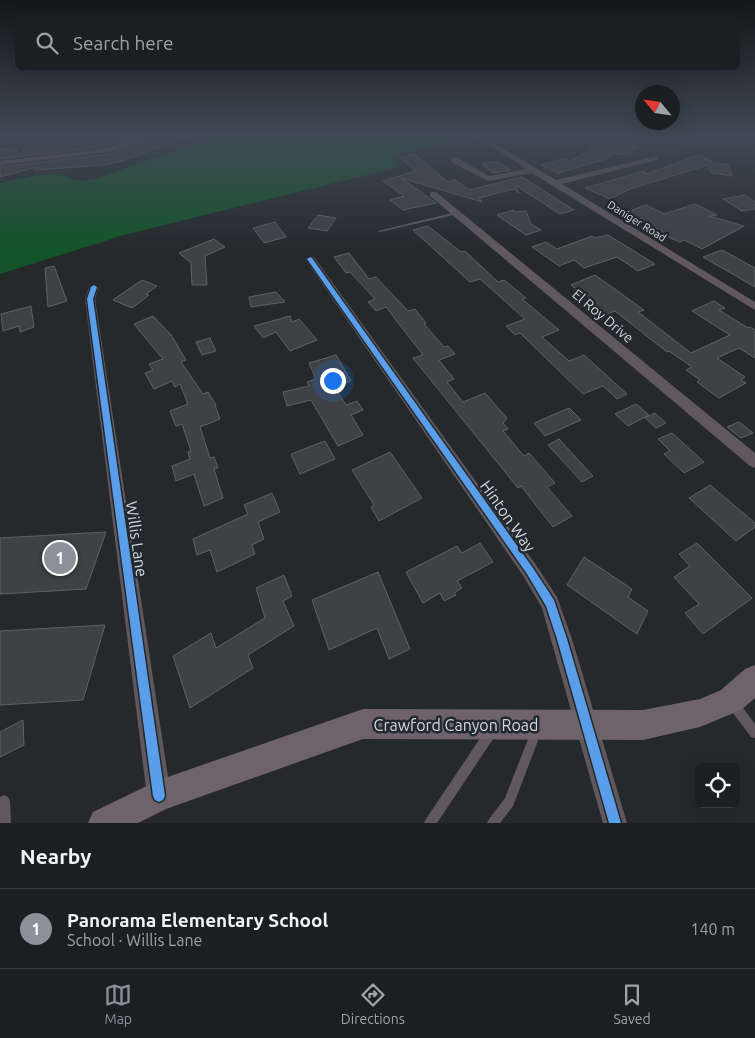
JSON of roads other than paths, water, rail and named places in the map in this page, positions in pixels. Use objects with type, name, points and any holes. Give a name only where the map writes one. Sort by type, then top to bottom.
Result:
[{"type":"main road","name":"Crawford Canyon Road","points":[[104,823],[160,796],[364,724],[643,725],[700,713],[731,700],[755,679]]},
{"type":"street","points":[[478,174],[488,180],[513,174]]},
{"type":"street","name":"Daniger Road","points":[[540,174],[755,307]]},
{"type":"street","points":[[555,183],[589,174]]},
{"type":"street","name":"El Roy Drive","points":[[433,194],[755,462]]},
{"type":"street","name":"Hinton Way","points":[[310,259],[530,571],[550,604],[589,726],[615,823]]},
{"type":"street","name":"Willis Lane","points":[[94,287],[90,299],[160,796]]},
{"type":"lane","points":[[380,231],[456,213]]},
{"type":"lane","points":[[731,700],[755,733]]},
{"type":"lane","points":[[430,823],[496,725]]},
{"type":"lane","points":[[493,823],[509,802],[539,725]]},
{"type":"lane","points":[[0,803],[4,801],[5,823]]},
{"type":"place","name":"Panorama Elementary School","points":[[60,558]]}]
